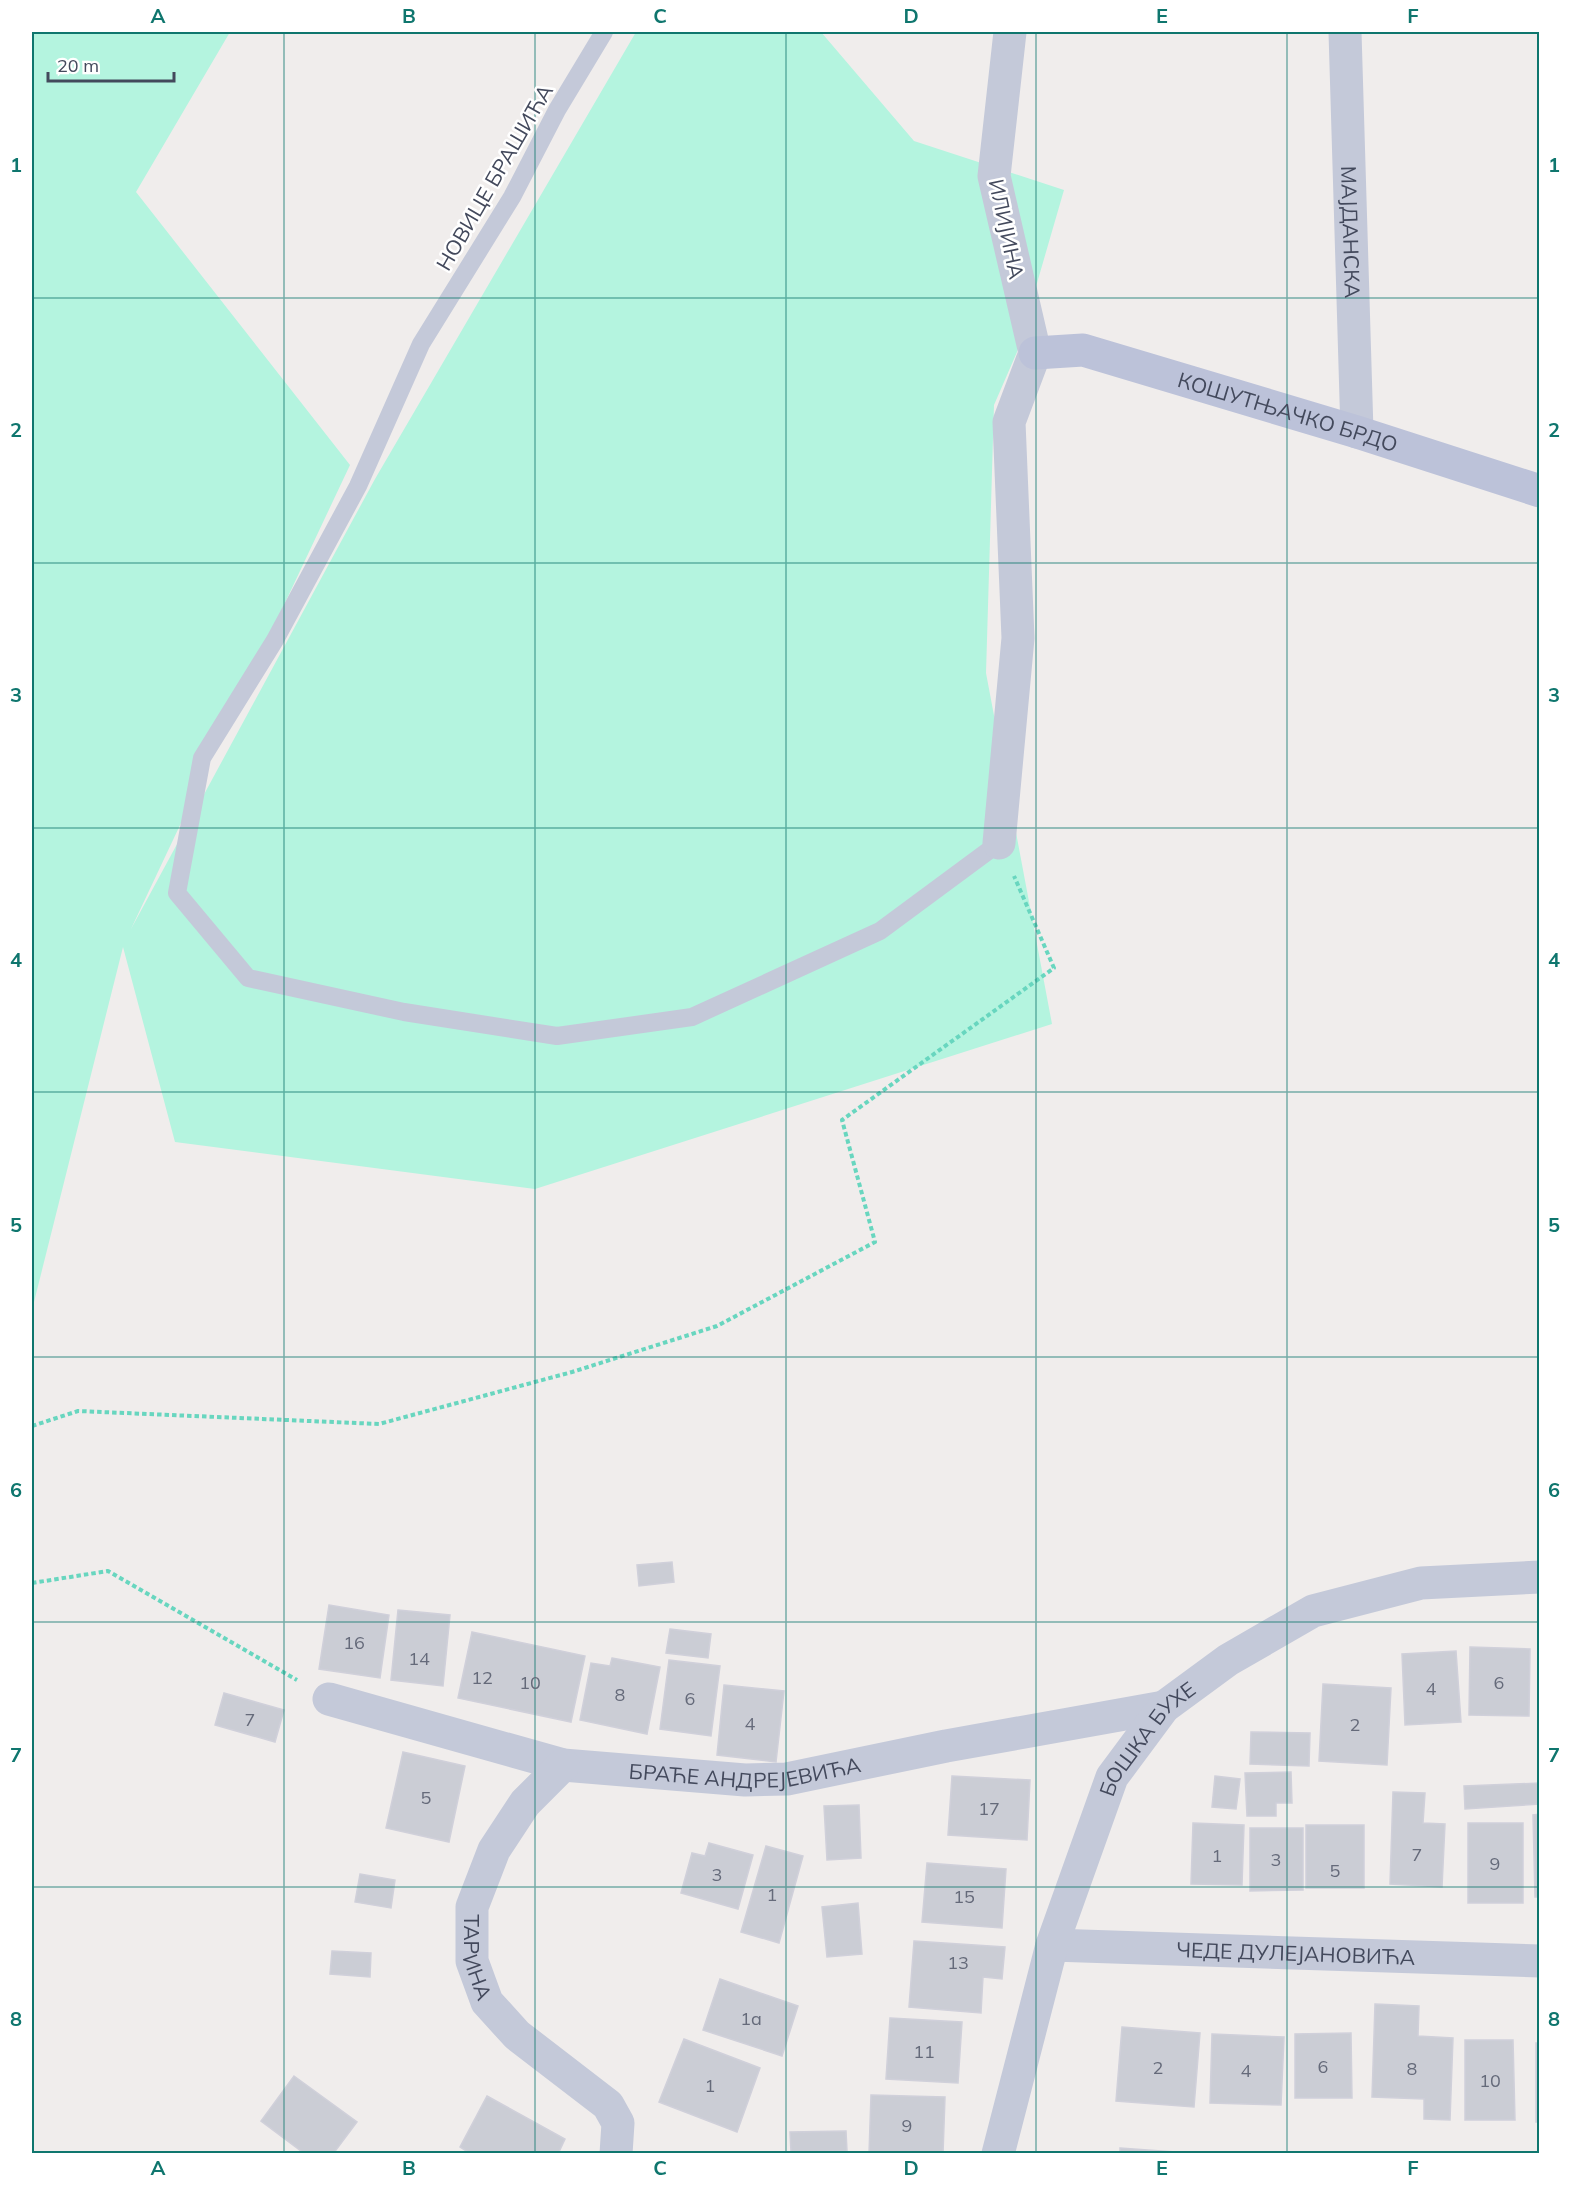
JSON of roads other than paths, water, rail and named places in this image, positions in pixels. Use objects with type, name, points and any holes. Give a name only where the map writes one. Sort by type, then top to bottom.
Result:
[{"type":"street","name":"ИЛИЈИНА","points":[[1010,32],[994,176],[1035,353]]},
{"type":"street","name":"МАЈДАНСКА","points":[[1345,32],[1357,432]]},
{"type":"street","name":"КОШУТЊАЧКО БРДО","points":[[1035,353],[1083,350],[1357,432],[1539,491]]},
{"type":"street","points":[[999,843],[1018,638],[1009,422],[1035,353]]},
{"type":"street","name":"БОШКА БУХЕ","points":[[998,2154],[1052,1945],[1112,1777],[1164,1707],[1228,1660],[1313,1611],[1421,1583],[1539,1577]]},
{"type":"street","name":"БРАЋЕ АНДРЕЈЕВИЋА","points":[[329,1698],[563,1765],[745,1780],[787,1779],[946,1746],[1164,1707]]},
{"type":"street","name":"ТАРИНА","points":[[563,1765],[525,1803],[494,1850],[472,1907],[472,1961],[488,2002],[517,2036],[609,2105],[618,2123],[616,2154]]},
{"type":"street","name":"ЧЕДЕ ДУЛЕЈАНОВИЋА","points":[[1052,1945],[1539,1960]]},
{"type":"lane","name":"НОВИЦЕ БРАШИЋА","points":[[604,32],[557,110],[512,197],[421,344],[358,486],[275,640],[202,758],[177,893],[248,978],[404,1012],[557,1036],[692,1017],[880,932],[999,843]]}]
